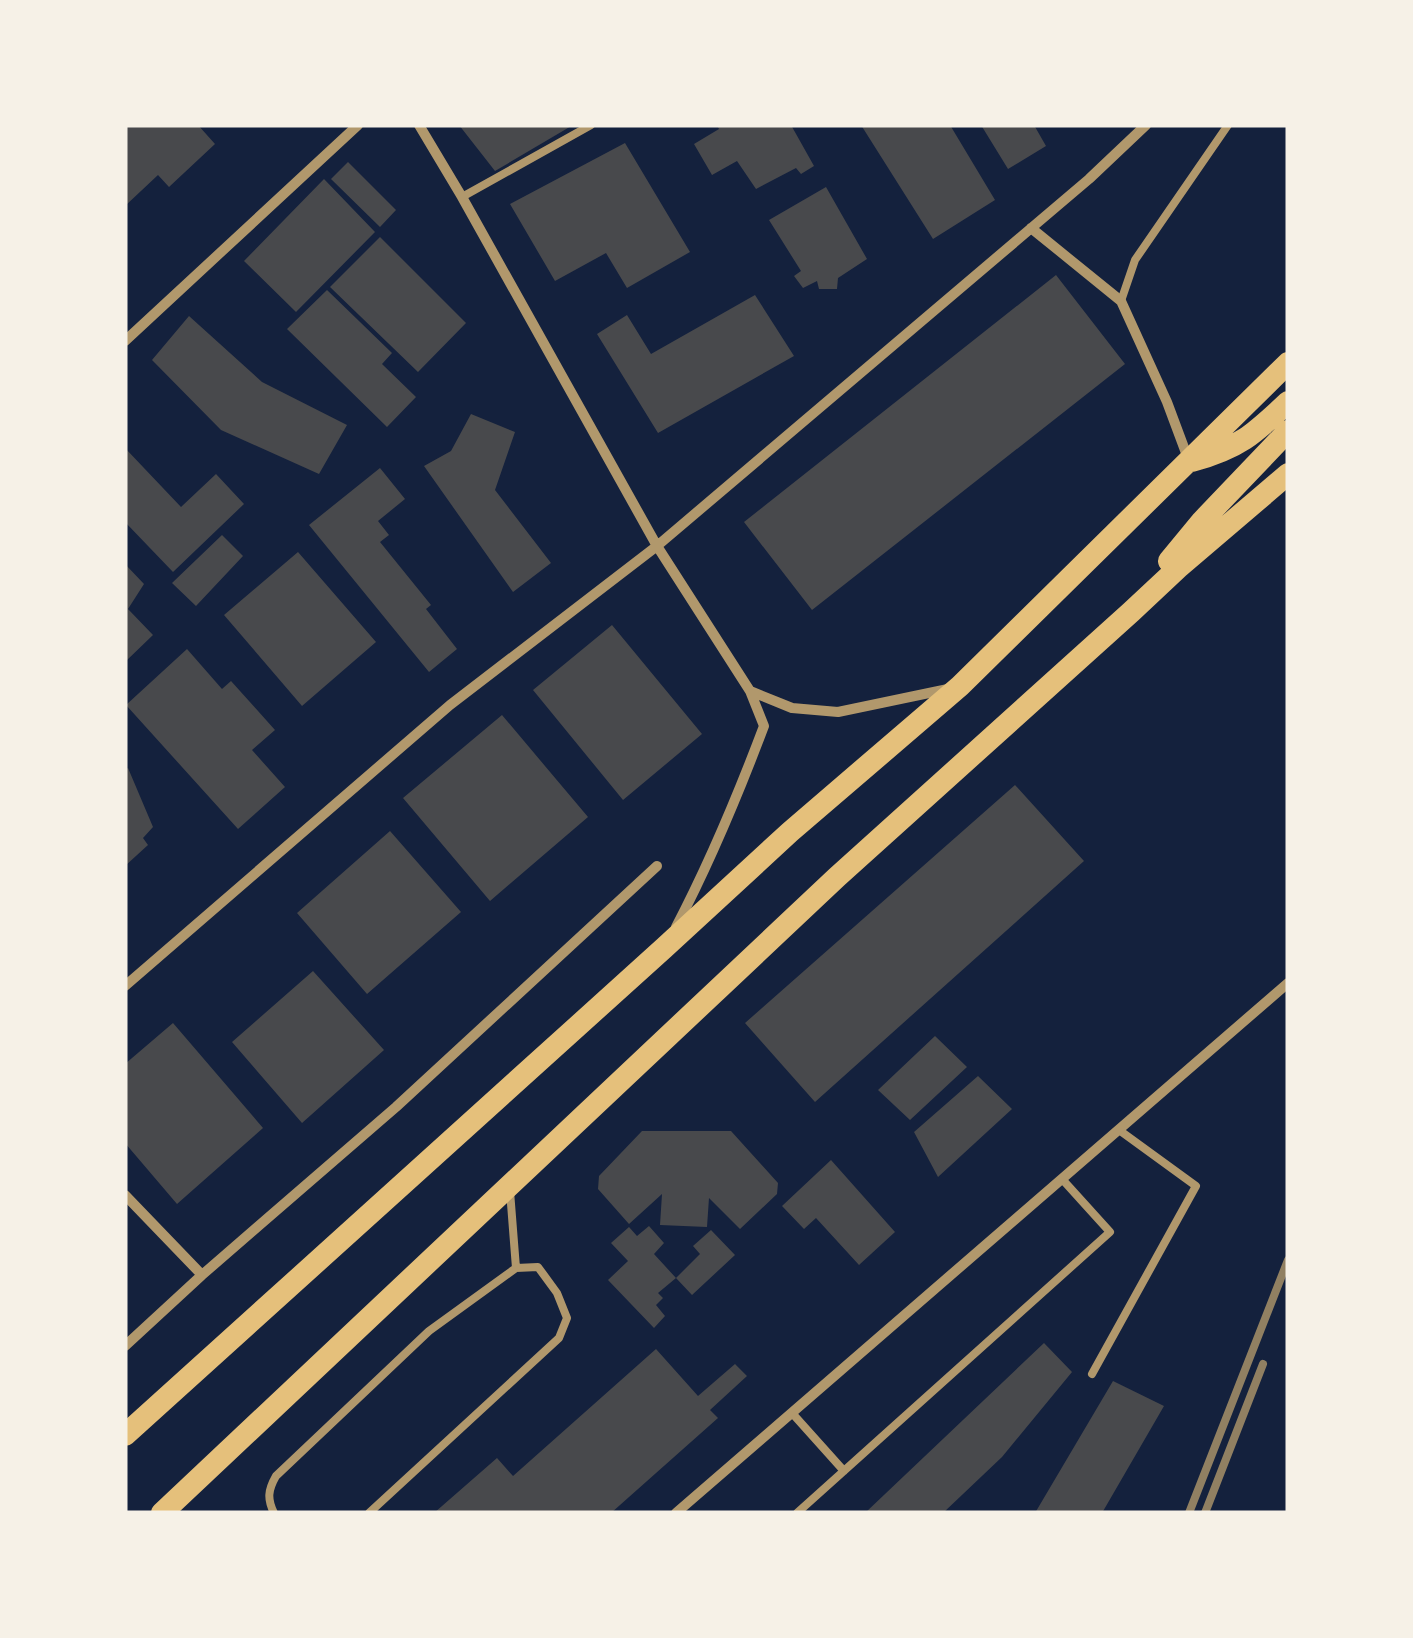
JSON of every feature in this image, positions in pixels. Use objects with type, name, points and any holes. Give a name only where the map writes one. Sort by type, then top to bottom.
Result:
[{"type":"highway","points":[[125,1435],[790,832],[960,686],[1288,363]]},
{"type":"highway","points":[[1189,462],[1224,452],[1254,434],[1288,402]]},
{"type":"highway","points":[[1132,612],[1202,521],[1288,431]]},
{"type":"highway","points":[[162,1513],[837,877],[1178,568],[1288,474]]},
{"type":"street","points":[[125,341],[358,125]]},
{"type":"street","points":[[419,125],[657,546],[750,691],[764,726],[722,833],[664,948]]},
{"type":"street","points":[[125,986],[450,705],[657,546],[1089,179],[1146,125]]},
{"type":"street","points":[[1032,228],[1120,301],[1167,402],[1189,462]]},
{"type":"street","points":[[750,691],[792,708],[838,712],[960,686]]},
{"type":"street","points":[[125,1346],[396,1107],[657,866]]},
{"type":"street","points":[[676,1513],[1288,983]]},
{"type":"street","points":[[125,1195],[202,1276]]},
{"type":"lane","points":[[462,197],[591,125]]},
{"type":"lane","points":[[1120,301],[1135,260],[1228,125]]},
{"type":"lane","points":[[1092,1374],[1196,1186],[1118,1130]]},
{"type":"lane","points":[[797,1513],[1110,1232],[1062,1179]]},
{"type":"lane","points":[[510,1186],[516,1268]]},
{"type":"lane","points":[[274,1513],[268,1502],[269,1488],[276,1476],[429,1331],[516,1268],[538,1266],[557,1293],[567,1318],[559,1338],[369,1513]]},
{"type":"lane","points":[[792,1413],[844,1470]]},
{"type":"building","points":[[125,125],[198,125],[215,144],[169,187],[158,175],[125,206]]},
{"type":"building","points":[[459,125],[573,125],[495,171]]},
{"type":"building","points":[[717,125],[791,125],[814,166],[801,174],[796,168],[756,189],[737,161],[712,175],[694,144],[719,129]]},
{"type":"building","points":[[861,125],[950,125],[995,200],[933,239]]},
{"type":"building","points":[[981,125],[1034,125],[1046,146],[1008,169]]},
{"type":"building","points":[[625,143],[690,252],[627,288],[606,253],[555,281],[510,204]]},
{"type":"building","points":[[348,162],[396,210],[380,227],[331,179]]},
{"type":"building","points":[[324,179],[375,232],[296,312],[244,261]]},
{"type":"building","points":[[826,187],[867,259],[838,278],[837,289],[819,289],[817,281],[803,288],[794,276],[801,271],[769,220]]},
{"type":"building","points":[[380,237],[466,323],[418,372],[330,287]]},
{"type":"building","points":[[1056,275],[1125,364],[812,610],[744,522]]},
{"type":"building","points":[[327,290],[392,353],[382,364],[416,397],[387,427],[287,329]]},
{"type":"building","points":[[755,295],[794,356],[658,433],[597,334],[627,315],[651,354]]},
{"type":"building","points":[[189,316],[262,382],[347,425],[319,474],[221,430],[152,360]]},
{"type":"building","points":[[471,414],[515,432],[495,490],[551,563],[513,592],[424,466],[451,451]]},
{"type":"building","points":[[125,448],[181,507],[216,474],[244,504],[173,572],[125,522]]},
{"type":"building","points":[[380,468],[405,499],[378,521],[389,535],[380,542],[431,605],[426,609],[457,649],[429,672],[309,525]]},
{"type":"building","points":[[222,535],[243,556],[196,606],[172,583]]},
{"type":"building","points":[[298,552],[376,642],[302,706],[224,615]]},
{"type":"building","points":[[125,564],[144,584],[128,609],[153,635],[125,662]]},
{"type":"building","points":[[612,625],[702,734],[623,800],[533,690]]},
{"type":"building","points":[[187,649],[222,689],[231,681],[275,730],[252,750],[285,787],[238,829],[126,705]]},
{"type":"building","points":[[502,715],[588,817],[490,901],[403,798]]},
{"type":"building","points":[[128,768],[153,827],[143,838],[148,845],[125,866],[125,770]]},
{"type":"building","points":[[1015,785],[1084,861],[815,1102],[745,1023]]},
{"type":"building","points":[[390,831],[461,912],[367,994],[297,913]]},
{"type":"building","points":[[313,971],[384,1050],[302,1123],[232,1042]]},
{"type":"building","points":[[173,1023],[263,1128],[177,1204],[125,1143],[125,1064]]},
{"type":"building","points":[[935,1036],[967,1067],[910,1120],[878,1090]]},
{"type":"building","points":[[978,1076],[1012,1109],[938,1177],[914,1132]]},
{"type":"building","points":[[642,1131],[731,1131],[778,1183],[777,1194],[740,1229],[709,1198],[707,1227],[660,1225],[662,1194],[629,1224],[598,1189],[599,1176]]},
{"type":"building","points":[[831,1160],[895,1232],[859,1265],[816,1218],[804,1229],[782,1206]]},
{"type":"building","points":[[649,1226],[664,1243],[654,1254],[676,1278],[658,1293],[663,1298],[656,1305],[665,1316],[654,1328],[608,1280],[628,1261],[611,1243],[629,1227],[637,1236]]},
{"type":"building","points":[[711,1230],[735,1255],[692,1295],[676,1278],[700,1254],[693,1246]]},
{"type":"building","points":[[1044,1343],[1072,1372],[1002,1457],[943,1513],[865,1513]]},
{"type":"building","points":[[656,1349],[698,1396],[735,1364],[747,1376],[710,1410],[718,1418],[611,1513],[434,1513],[497,1458],[513,1476]]},
{"type":"building","points":[[1113,1381],[1164,1406],[1102,1513],[1035,1513]]},
{"type":"railway","points":[[1189,1513],[1288,1260]]},
{"type":"railway","points":[[1205,1513],[1263,1364]]}]
